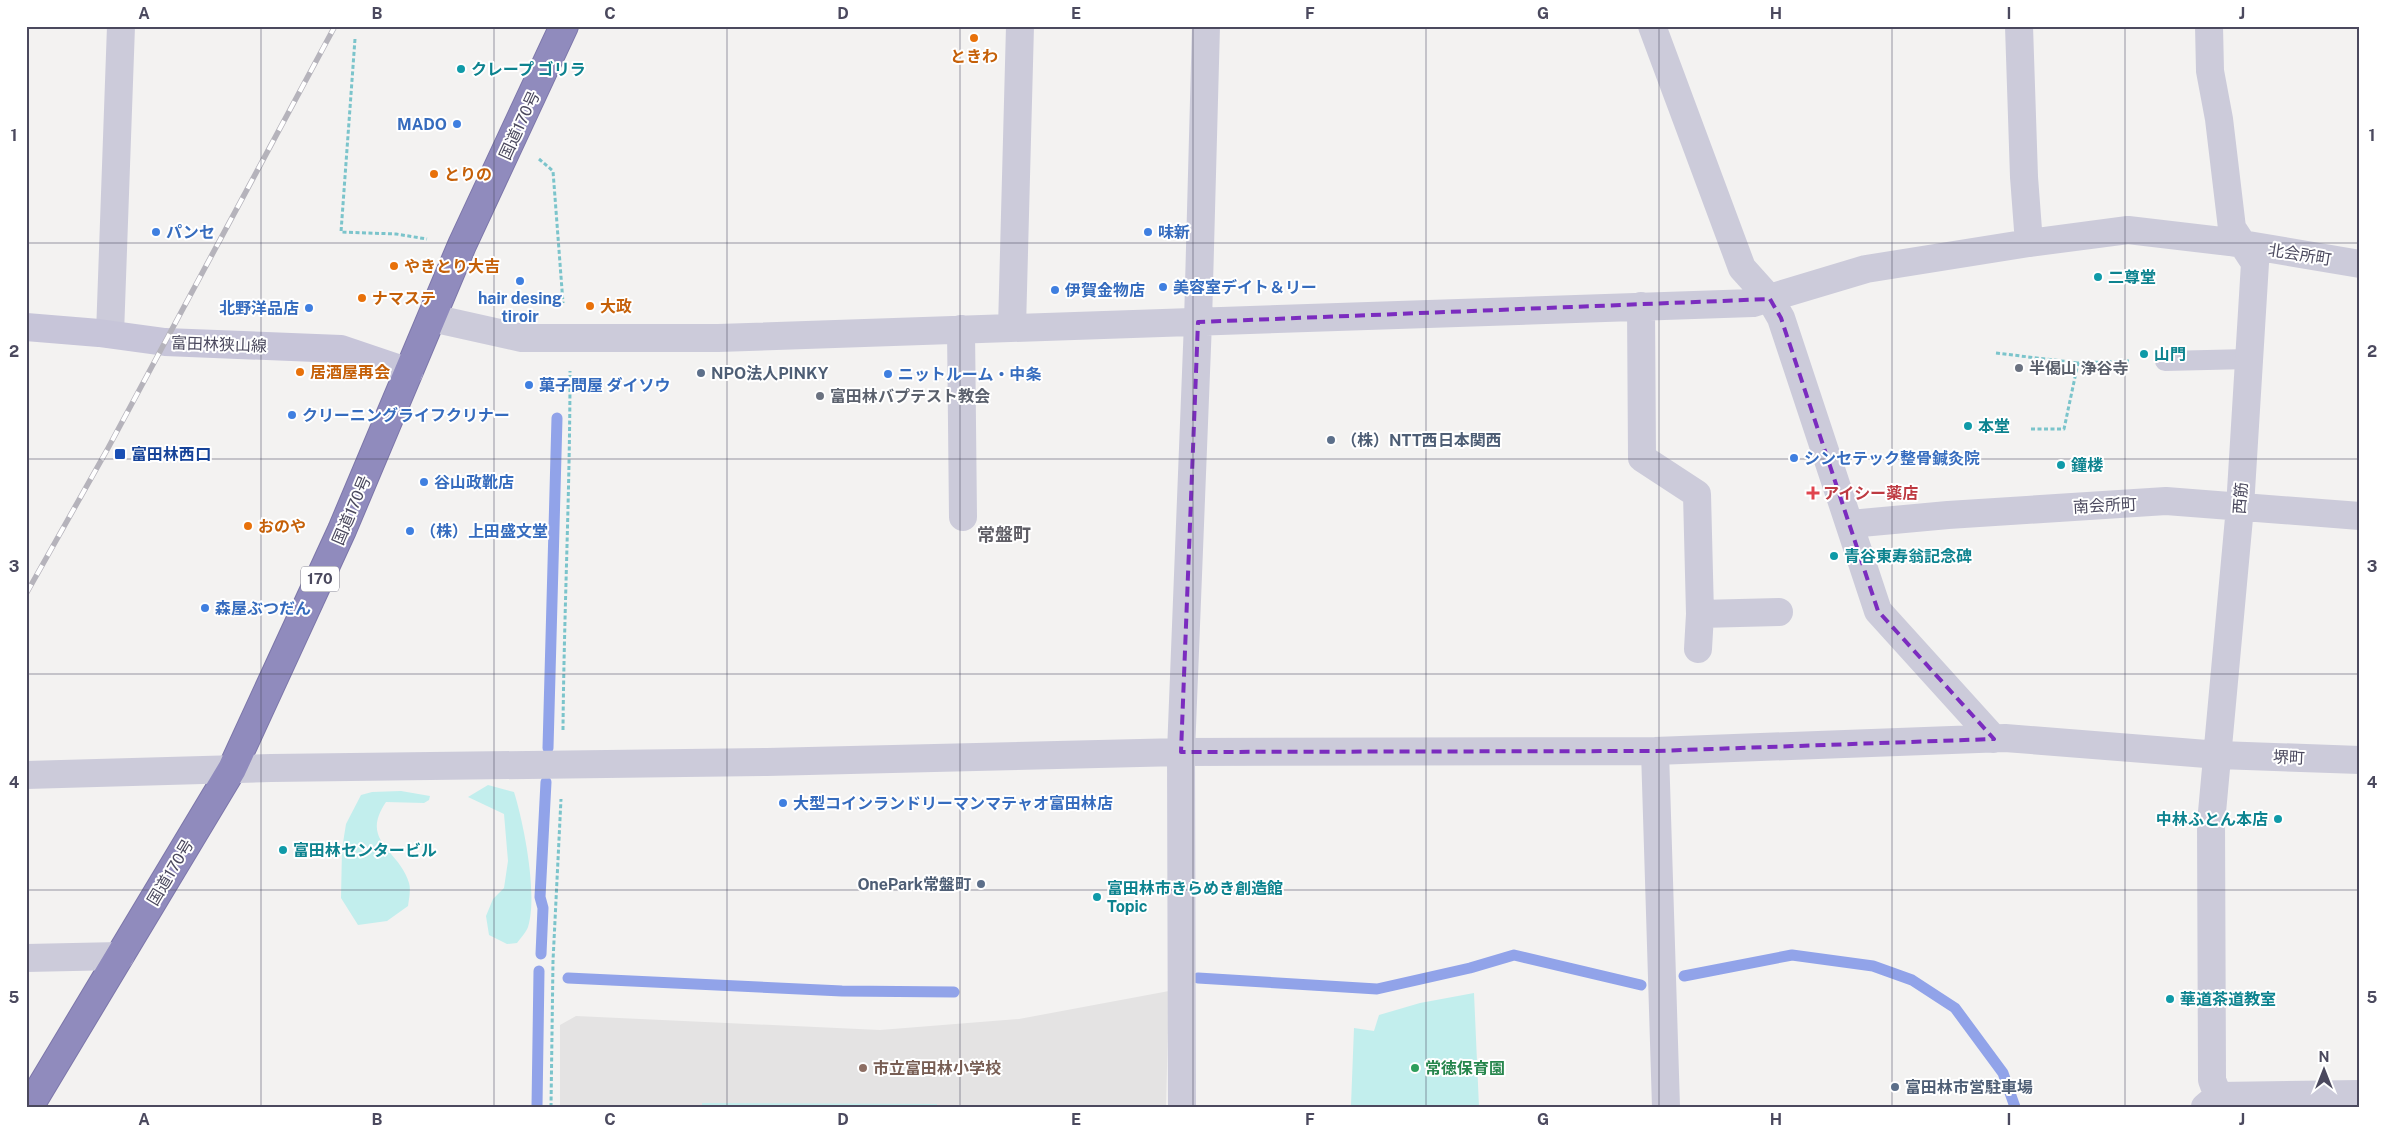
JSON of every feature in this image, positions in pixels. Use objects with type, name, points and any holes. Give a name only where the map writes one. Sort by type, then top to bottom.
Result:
[{"type":"highway","name":"国道170号","points":[[29,1107],[232,769],[342,530],[462,245],[514,137],[564,26]]},
{"type":"main road","name":"富田林狭山線","points":[[26,327],[110,334],[165,342],[341,349],[409,372]]},
{"type":"street","points":[[110,334],[121,26]]},
{"type":"street","points":[[1012,328],[1020,26]]},
{"type":"street","points":[[1182,1107],[1181,752],[1198,322],[1206,26]]},
{"type":"street","points":[[1652,26],[1742,268],[1770,299],[1780,318],[1878,612],[1994,739]]},
{"type":"street","points":[[2019,26],[2024,177],[2030,243]]},
{"type":"street","name":"西筋","points":[[2209,26],[2210,71],[2219,119],[2232,228],[2255,263],[2240,507],[2219,755],[2211,823],[2212,1102]]},
{"type":"street","name":"北会所町","points":[[432,318],[522,338],[718,338],[1753,303],[1866,270],[2030,243],[2128,230],[2241,244],[2360,264]]},
{"type":"street","points":[[1641,306],[1642,458],[1697,494],[1700,614],[1698,650]]},
{"type":"street","points":[[961,329],[963,517]]},
{"type":"street","name":"南会所町","points":[[1850,524],[1948,514],[2166,501],[2360,516]]},
{"type":"street","points":[[1700,614],[1779,612]]},
{"type":"street","name":"堺町","points":[[26,775],[232,769],[562,765],[1181,752],[1655,751],[1994,739],[2219,755],[2360,760]]},
{"type":"street","points":[[1655,751],[1666,1107]]},
{"type":"street","points":[[26,958],[120,956]]},
{"type":"street","points":[[2212,1102],[2360,1094]]},
{"type":"lane","points":[[2165,360],[2249,359]]},
{"type":"path","points":[[355,40],[341,232],[396,234],[462,245]]},
{"type":"path","points":[[514,137],[553,171],[565,323],[570,338],[570,468],[564,602],[562,765],[553,961],[550,1107]]},
{"type":"path","points":[[1996,353],[2078,362],[2129,361]]},
{"type":"path","points":[[2031,429],[2064,429],[2078,362]]},
{"type":"highlighted area","points":[[1770,299],[1781,318],[1878,611],[1994,739],[1655,751],[1181,752],[1198,322]]},
{"type":"shaded area","points":[[488,785],[514,792],[522,822],[531,879],[531,913],[528,927],[517,943],[507,944],[489,935],[486,916],[493,899],[504,888],[508,861],[504,814],[468,797]]},
{"type":"shaded area","points":[[401,791],[430,796],[429,800],[424,803],[386,802],[379,816],[377,827],[379,836],[404,871],[409,883],[408,906],[387,921],[358,925],[341,898],[342,849],[346,824],[361,795],[372,792]]},
{"type":"shaded area","name":"市立富田林小学校","points":[[1169,991],[1166,1107],[560,1107],[560,1025],[576,1016],[880,1030],[1019,1019]]},
{"type":"shaded area","name":"常徳保育園","points":[[1474,993],[1479,1107],[1292,1107],[1294,1105],[1351,1105],[1354,1028],[1374,1031],[1379,1015],[1420,1003]]},
{"type":"shaded area","points":[[702,1103],[937,1104],[937,1107],[702,1107]]},
{"type":"waterway","points":[[548,748],[557,418]]},
{"type":"waterway","points":[[541,954],[543,908],[540,897],[546,782]]},
{"type":"waterway","points":[[1198,978],[1377,989],[1470,968],[1514,955],[1641,985]]},
{"type":"waterway","points":[[1684,976],[1792,955],[1873,966],[1912,980],[1955,1008],[2003,1073],[2015,1107]]},
{"type":"waterway","points":[[537,1107],[539,971]]},
{"type":"waterway","points":[[568,978],[842,991],[954,992]]},
{"type":"railway","points":[[26,594],[107,450],[335,26]]},
{"type":"place","name":"ときわ","points":[[974,38]]},
{"type":"place","name":"クレープ ゴリラ","points":[[461,69]]},
{"type":"place","name":"MADO","points":[[457,124]]},
{"type":"place","name":"とりの","points":[[434,174]]},
{"type":"place","name":"パンセ","points":[[156,232]]},
{"type":"place","name":"味新","points":[[1148,232]]},
{"type":"place","name":"やきとり大吉","points":[[394,266]]},
{"type":"place","name":"二尊堂","points":[[2098,277]]},
{"type":"place","name":"hair desing tiroir","points":[[520,281]]},
{"type":"place","name":"美容室デイト＆リー","points":[[1163,287]]},
{"type":"place","name":"伊賀金物店","points":[[1055,290]]},
{"type":"place","name":"ナマステ","points":[[362,298]]},
{"type":"place","name":"大政","points":[[590,306]]},
{"type":"place","name":"北野洋品店","points":[[309,308]]},
{"type":"place","name":"山門","points":[[2144,354]]},
{"type":"place","name":"半偈山 浄谷寺","points":[[2019,368]]},
{"type":"place","name":"居酒屋再会","points":[[300,372]]},
{"type":"place","name":"NPO法人PINKY","points":[[701,373]]},
{"type":"place","name":"ニットルーム・中条","points":[[888,374]]},
{"type":"place","name":"菓子問屋 ダイソウ","points":[[529,385]]},
{"type":"place","name":"富田林バプテスト教会","points":[[820,396]]},
{"type":"place","name":"クリーニングライフクリナー","points":[[292,415]]},
{"type":"place","name":"本堂","points":[[1968,426]]},
{"type":"place","name":"（株）NTT西日本関西","points":[[1331,440]]},
{"type":"place","name":"富田林西口","points":[[120,454]]},
{"type":"place","name":"シンセテック整骨鍼灸院","points":[[1794,458]]},
{"type":"place","name":"鐘楼","points":[[2061,465]]},
{"type":"place","name":"谷山政靴店","points":[[424,482]]},
{"type":"place","name":"アイシー薬店","points":[[1813,493]]},
{"type":"place","name":"おのや","points":[[248,526]]},
{"type":"place","name":"（株）上田盛文堂","points":[[410,531]]},
{"type":"place","name":"青谷東寿翁記念碑","points":[[1834,556]]},
{"type":"place","name":"森屋ぶつだん","points":[[205,608]]},
{"type":"place","name":"大型コインランドリーマンマテャオ富田林店","points":[[783,803]]},
{"type":"place","name":"中林ふとん本店","points":[[2278,819]]},
{"type":"place","name":"富田林センタービル","points":[[283,850]]},
{"type":"place","name":"OnePark常盤町","points":[[981,884]]},
{"type":"place","name":"富田林市きらめき創造館 Topic","points":[[1097,897]]},
{"type":"place","name":"華道茶道教室","points":[[2170,999]]},
{"type":"place","name":"市立富田林小学校","points":[[863,1068]]},
{"type":"place","name":"常徳保育園","points":[[1415,1068]]},
{"type":"place","name":"富田林市営駐車場","points":[[1895,1087]]},
{"type":"district","name":"常盤町","points":[[1004,535]]}]
